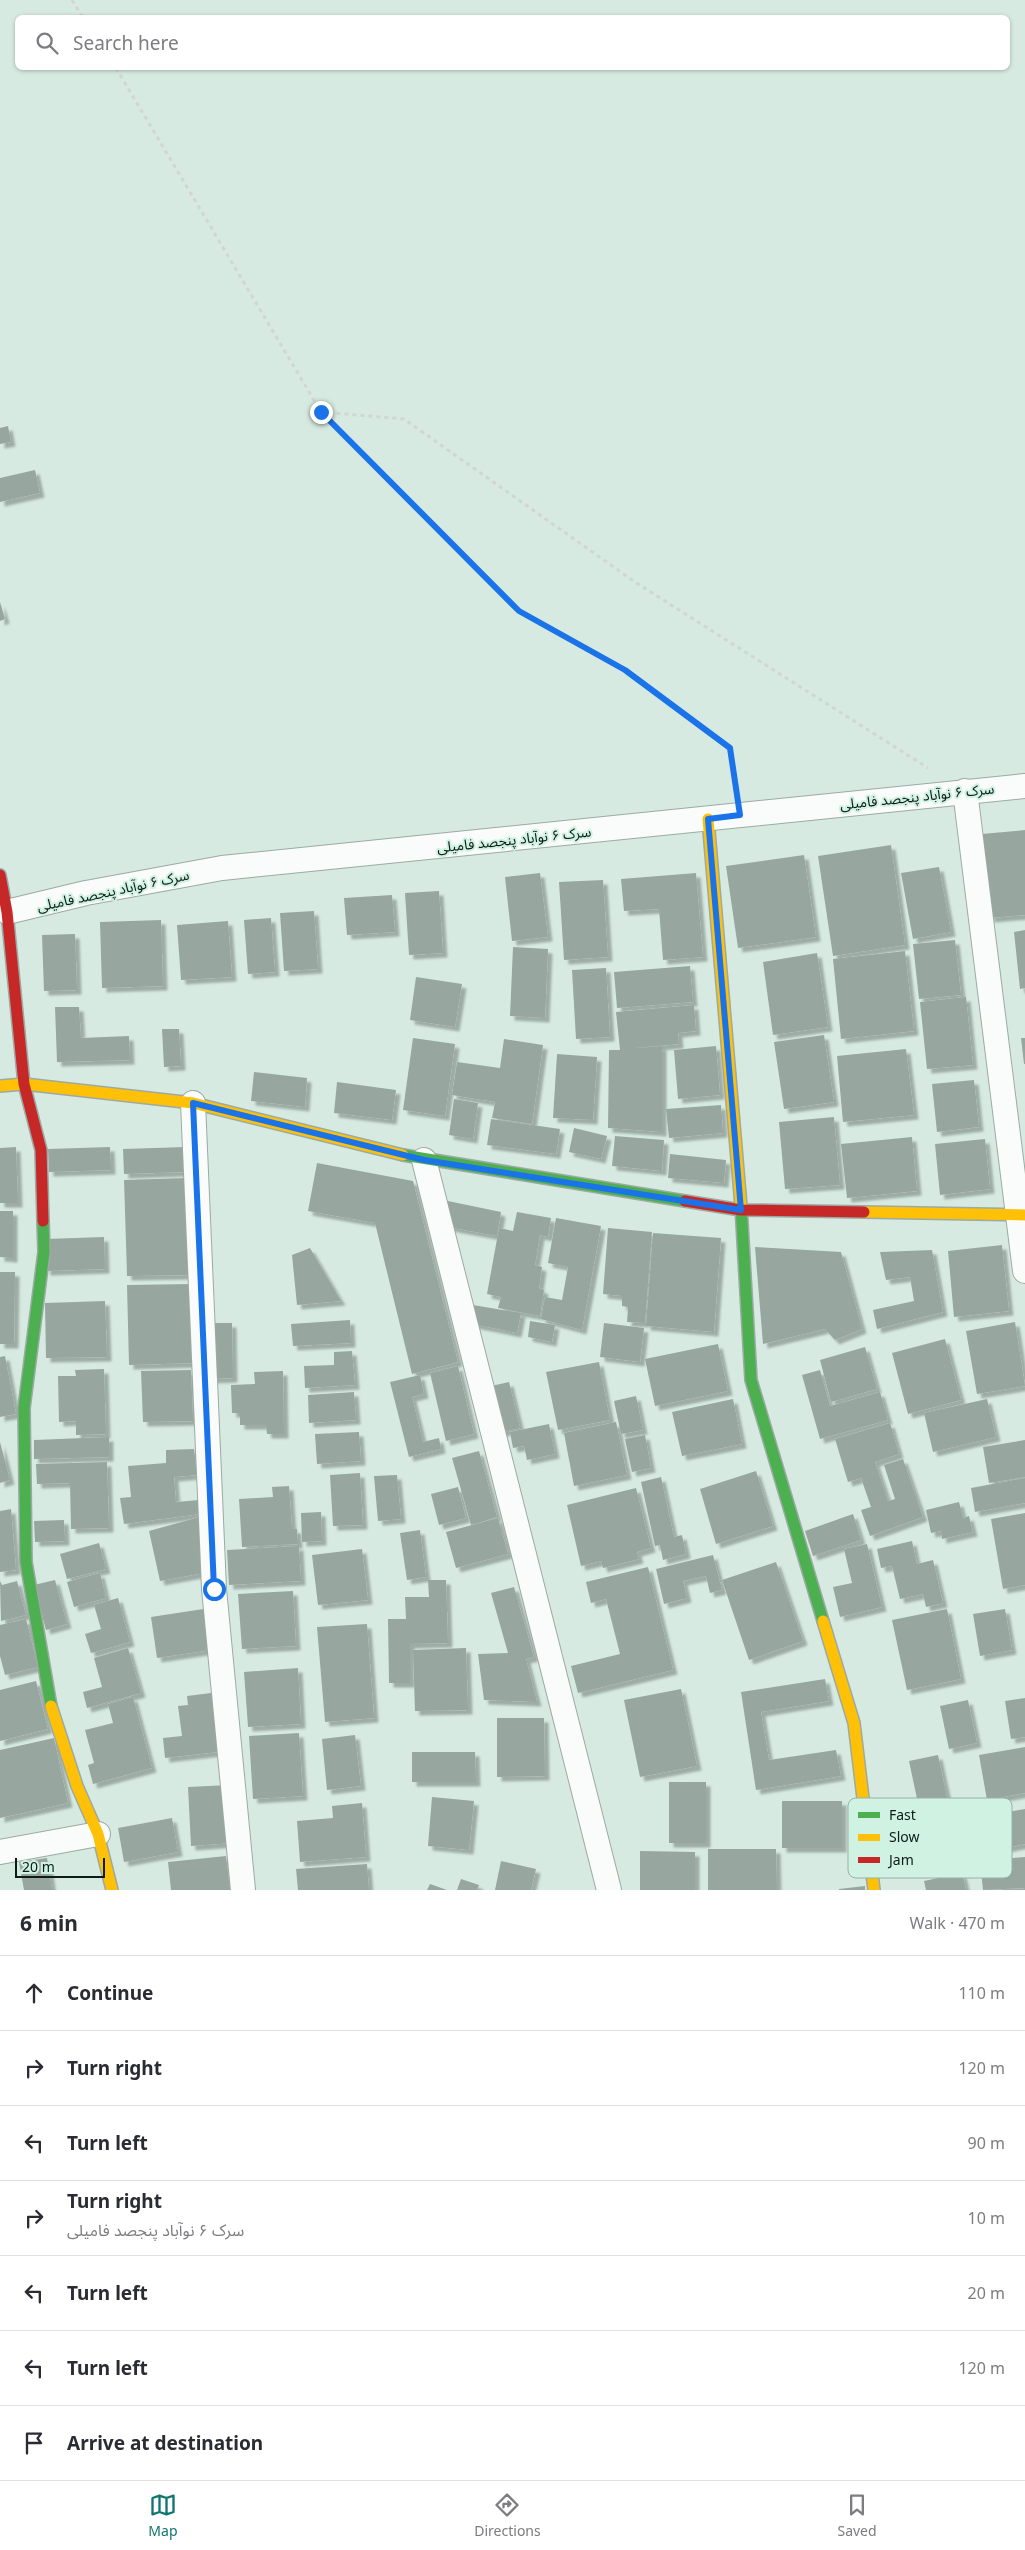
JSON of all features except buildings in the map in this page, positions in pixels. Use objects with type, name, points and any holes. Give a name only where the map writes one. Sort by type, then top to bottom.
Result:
[{"type":"street","name":"سرک ۶ نوآباد پنجصد فامیلی","points":[[7,912],[86,893],[222,868],[1025,786]]},
{"type":"street","points":[[964,791],[1021,1216],[1025,1271]]},
{"type":"street","points":[[708,819],[741,1210],[751,1380],[854,1723],[863,1798]]},
{"type":"street","points":[[0,875],[7,912],[24,1084],[42,1150],[44,1252],[24,1408],[26,1562],[52,1714],[77,1786],[98,1834],[112,1890]]},
{"type":"street","points":[[0,1086],[24,1084],[193,1103],[424,1160],[741,1210],[1021,1216]]},
{"type":"street","points":[[193,1103],[214,1589],[243,1890]]},
{"type":"street","points":[[424,1160],[609,1890]]},
{"type":"street","points":[[0,1852],[98,1834]]},
{"type":"path","points":[[72,0],[81,15]]},
{"type":"path","points":[[117,70],[321,412],[519,611],[625,670],[730,748],[740,815]]},
{"type":"path","points":[[321,412],[404,419],[635,582],[964,791]]},
{"type":"traffic: fast","points":[[403,1155],[685,1201]]},
{"type":"traffic: fast","points":[[741,1206],[751,1380],[823,1621]]},
{"type":"traffic: fast","points":[[43,1221],[44,1252],[24,1408],[26,1562],[51,1706]]},
{"type":"traffic: slow","points":[[708,819],[741,1206]]},
{"type":"traffic: slow","points":[[0,1086],[24,1084],[193,1103],[403,1155]]},
{"type":"traffic: slow","points":[[864,1212],[1025,1215]]},
{"type":"traffic: slow","points":[[823,1621],[854,1723],[863,1798]]},
{"type":"traffic: slow","points":[[51,1706],[77,1786],[98,1834],[112,1890]]},
{"type":"traffic: slow","points":[[873,1878],[874,1890]]},
{"type":"traffic: jam","points":[[0,875],[7,912],[24,1084],[41,1150],[43,1221]]},
{"type":"traffic: jam","points":[[685,1201],[741,1210],[864,1212]]},
{"type":"route","points":[[214,1589],[193,1103],[424,1160],[741,1210],[708,819],[740,815],[730,748],[625,670],[519,611],[321,412]]}]
